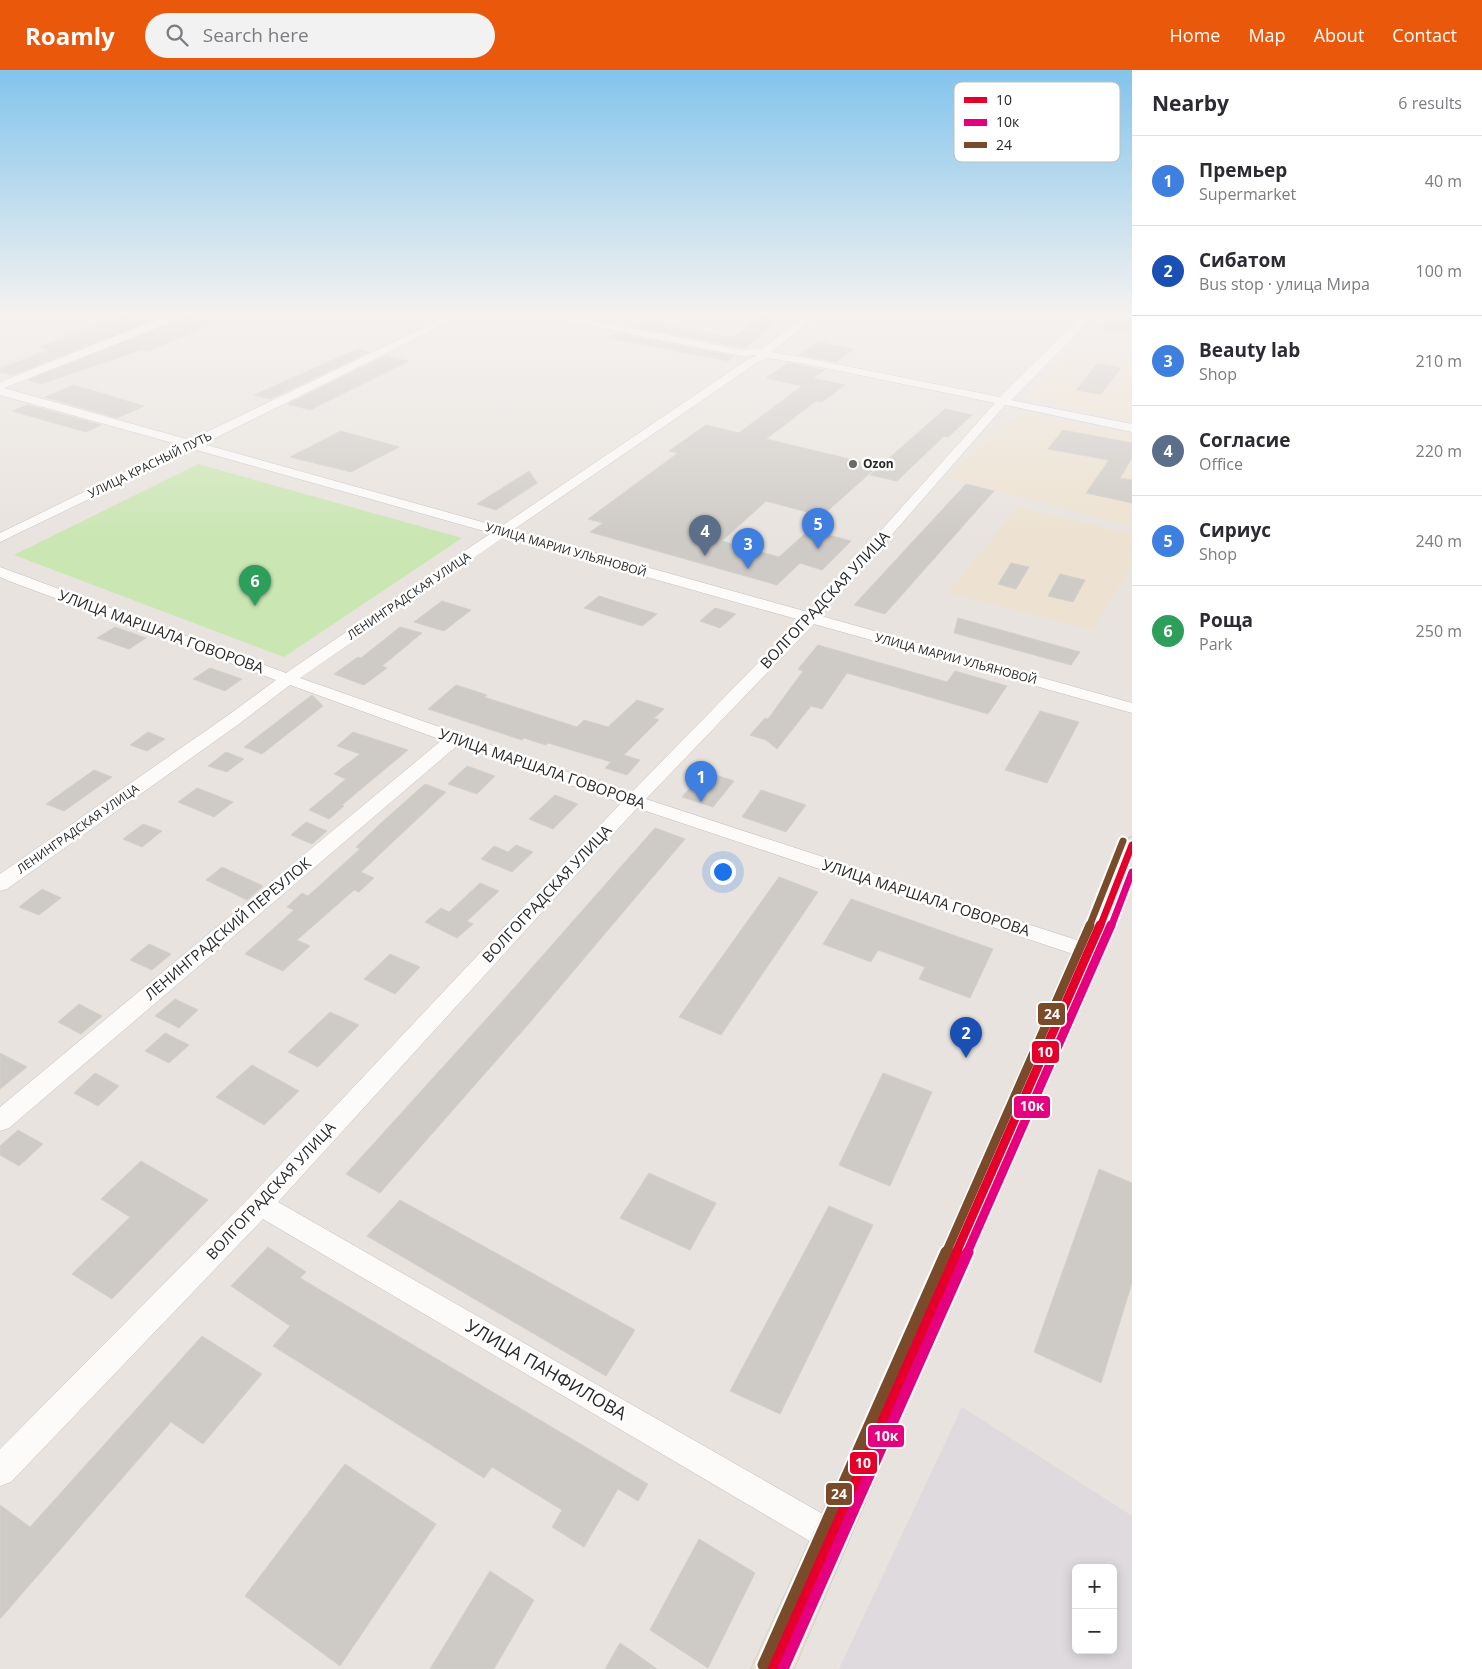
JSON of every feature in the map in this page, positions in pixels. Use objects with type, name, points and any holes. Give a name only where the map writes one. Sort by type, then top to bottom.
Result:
[{"type":"main road","points":[[772,1669],[1090,952],[1132,846]]},
{"type":"street","name":"УЛИЦА КРАСНЫЙ ПУТЬ","points":[[0,538],[310,388]]},
{"type":"street","name":"ЛЕНИНГРАДСКАЯ УЛИЦА","points":[[0,884],[233,720],[288,679],[504,532],[709,388]]},
{"type":"street","points":[[934,388],[1132,428]]},
{"type":"street","name":"ВОЛГОГРАДСКАЯ УЛИЦА","points":[[0,1471],[260,1204],[633,801],[810,619],[1017,388]]},
{"type":"street","name":"УЛИЦА МАРИИ УЛЬЯНОВОЙ","points":[[0,391],[1132,708]]},
{"type":"street","name":"УЛИЦА МАРШАЛА ГОВОРОВА","points":[[0,571],[14,578],[288,679],[633,801],[1090,952]]},
{"type":"street","name":"ЛЕНИНГРАДСКИЙ ПЕРЕУЛОК","points":[[0,1121],[455,738]]},
{"type":"street","name":"УЛИЦА ПАНФИЛОВА","points":[[260,1204],[831,1536]]},
{"type":"shaded area","points":[[1040,388],[1132,388],[1132,421],[1031,398]]},
{"type":"shaded area","points":[[1022,412],[1132,435],[1132,526],[946,477]]},
{"type":"shaded area","points":[[1017,507],[1132,534],[1132,565],[1092,630],[948,593]]},
{"type":"shaded area","points":[[962,1407],[1132,1516],[1132,1669],[839,1669]]},
{"type":"green space","points":[[198,464],[462,538],[284,657],[14,555]]},
{"type":"building","points":[[68,388],[83,388],[144,406],[117,418],[45,397]]},
{"type":"building","points":[[271,388],[294,388],[270,399],[254,395]]},
{"type":"building","points":[[321,388],[355,388],[310,410],[288,404]]},
{"type":"building","points":[[800,388],[841,388],[822,402],[816,401],[766,439],[878,466],[822,516],[766,501],[722,541],[779,557],[809,530],[851,541],[822,570],[800,563],[777,585],[590,532],[603,523],[588,519],[678,453],[669,451],[706,425],[739,433]]},
{"type":"building","points":[[1078,388],[1106,388],[1101,394],[1076,390]]},
{"type":"building","points":[[28,405],[101,425],[86,432],[12,411]]},
{"type":"building","points":[[945,409],[972,415],[948,437],[944,436],[897,481],[870,475]]},
{"type":"building","points":[[1063,430],[1132,443],[1132,458],[1120,478],[1132,480],[1132,503],[1086,493],[1109,460],[1048,449]]},
{"type":"building","points":[[341,431],[399,447],[351,472],[290,457]]},
{"type":"building","points":[[529,471],[537,483],[496,510],[477,504]]},
{"type":"building","points":[[966,484],[994,491],[885,614],[854,605]]},
{"type":"building","points":[[1011,563],[1029,567],[1016,589],[998,584]]},
{"type":"building","points":[[1060,574],[1085,580],[1073,602],[1048,596]]},
{"type":"building","points":[[599,596],[657,614],[642,626],[584,608]]},
{"type":"building","points":[[442,601],[471,610],[444,631],[414,622]]},
{"type":"building","points":[[715,608],[736,614],[720,628],[700,621]]},
{"type":"building","points":[[958,618],[1080,652],[1071,665],[954,633]]},
{"type":"building","points":[[115,627],[146,638],[129,649],[97,638]]},
{"type":"building","points":[[400,627],[422,633],[382,666],[387,668],[364,685],[334,674],[358,657],[361,658]]},
{"type":"building","points":[[818,645],[947,682],[955,671],[1007,686],[988,714],[847,673],[822,709],[811,706],[777,749],[766,740],[750,735],[765,718],[768,719],[803,671],[798,669]]},
{"type":"building","points":[[210,668],[242,679],[225,691],[193,679]]},
{"type":"building","points":[[456,685],[487,695],[484,697],[577,727],[584,720],[608,727],[637,700],[664,709],[654,718],[659,720],[624,755],[640,760],[627,775],[605,768],[611,762],[548,743],[546,745],[524,738],[522,740],[428,709]]},
{"type":"building","points":[[312,695],[323,706],[262,754],[244,747]]},
{"type":"building","points":[[1040,711],[1079,722],[1047,783],[1005,770]]},
{"type":"building","points":[[148,732],[165,739],[147,751],[130,745]]},
{"type":"building","points":[[353,732],[408,750],[342,805],[344,806],[329,819],[309,810],[346,779],[334,774],[360,754],[337,746]]},
{"type":"building","points":[[226,752],[244,759],[227,772],[208,766]]},
{"type":"building","points":[[467,766],[495,776],[477,794],[448,784]]},
{"type":"building","points":[[94,770],[112,777],[64,811],[46,804]]},
{"type":"building","points":[[704,771],[734,781],[713,807],[682,797]]},
{"type":"building","points":[[425,784],[446,792],[361,872],[374,878],[359,892],[354,890],[297,940],[310,946],[283,971],[245,954],[294,910],[287,907],[302,893],[308,896],[360,849],[356,847],[381,823]]},
{"type":"building","points":[[197,788],[233,802],[214,817],[178,802]]},
{"type":"building","points":[[761,790],[806,805],[786,832],[742,817]]},
{"type":"building","points":[[555,795],[578,804],[553,829],[529,819]]},
{"type":"building","points":[[306,822],[327,831],[312,844],[291,835]]},
{"type":"building","points":[[143,824],[162,831],[142,847],[123,839]]},
{"type":"building","points":[[655,828],[685,839],[532,1020],[380,1193],[346,1174],[499,1005]]},
{"type":"building","points":[[516,845],[533,852],[512,872],[481,859],[494,846],[508,852]]},
{"type":"building","points":[[222,867],[263,886],[247,900],[206,880]]},
{"type":"building","points":[[779,877],[818,892],[721,1035],[679,1017]]},
{"type":"building","points":[[480,883],[499,891],[467,921],[473,924],[457,938],[425,922],[441,908],[449,912]]},
{"type":"building","points":[[42,889],[61,898],[39,915],[19,907]]},
{"type":"building","points":[[851,899],[993,949],[970,998],[919,979],[925,967],[878,950],[871,962],[823,944]]},
{"type":"building","points":[[149,944],[171,954],[152,970],[130,960]]},
{"type":"building","points":[[390,954],[420,967],[395,994],[364,979]]},
{"type":"building","points":[[175,999],[198,1010],[179,1028],[155,1016]]},
{"type":"building","points":[[79,1004],[102,1016],[81,1034],[58,1022]]},
{"type":"building","points":[[330,1012],[359,1025],[318,1067],[288,1052]]},
{"type":"building","points":[[165,1033],[189,1045],[169,1063],[145,1051]]},
{"type":"building","points":[[0,1053],[27,1067],[0,1089]]},
{"type":"building","points":[[252,1065],[299,1091],[264,1125],[216,1097]]},
{"type":"building","points":[[95,1073],[119,1086],[98,1106],[74,1093]]},
{"type":"building","points":[[883,1073],[932,1092],[890,1186],[839,1165]]},
{"type":"building","points":[[18,1130],[43,1144],[19,1166],[0,1155],[0,1146]]},
{"type":"building","points":[[141,1161],[208,1200],[112,1299],[72,1274],[130,1217],[101,1199]]},
{"type":"building","points":[[1099,1169],[1132,1183],[1132,1283],[1101,1383],[1034,1352]]},
{"type":"building","points":[[649,1173],[716,1203],[690,1250],[620,1218]]},
{"type":"building","points":[[400,1200],[635,1330],[606,1376],[367,1236]]},
{"type":"building","points":[[829,1206],[873,1225],[780,1414],[730,1391]]},
{"type":"building","points":[[268,1247],[306,1272],[300,1278],[648,1484],[638,1501],[618,1489],[584,1547],[552,1527],[562,1510],[492,1467],[484,1478],[273,1346],[290,1326],[231,1286]]},
{"type":"building","points":[[202,1336],[262,1374],[203,1444],[171,1422],[0,1619],[0,1505],[30,1527]]},
{"type":"building","points":[[345,1464],[436,1524],[340,1666],[245,1596]]},
{"type":"building","points":[[699,1539],[755,1573],[708,1668],[650,1630]]},
{"type":"building","points":[[490,1571],[534,1600],[494,1669],[430,1669]]},
{"type":"building","points":[[620,1643],[629,1649],[657,1669],[605,1669]]},
{"type":"transit line","name":"24","points":[[763,1665],[1081,948],[1123,841]]},
{"type":"transit line","name":"10","points":[[772,1669],[1090,952],[1132,845]]},
{"type":"transit line","name":"10к","points":[[783,1669],[1099,956],[1132,872]]},
{"type":"place","name":"Ozon","points":[[853,464]]},
{"type":"place","name":"Сириус","points":[[818,549]]},
{"type":"place","name":"Согласие","points":[[705,556]]},
{"type":"place","name":"Beauty lab","points":[[748,569]]},
{"type":"place","name":"Роща","points":[[255,606]]},
{"type":"place","name":"Премьер","points":[[701,802]]},
{"type":"place","name":"Сибатом","points":[[966,1058]]}]
